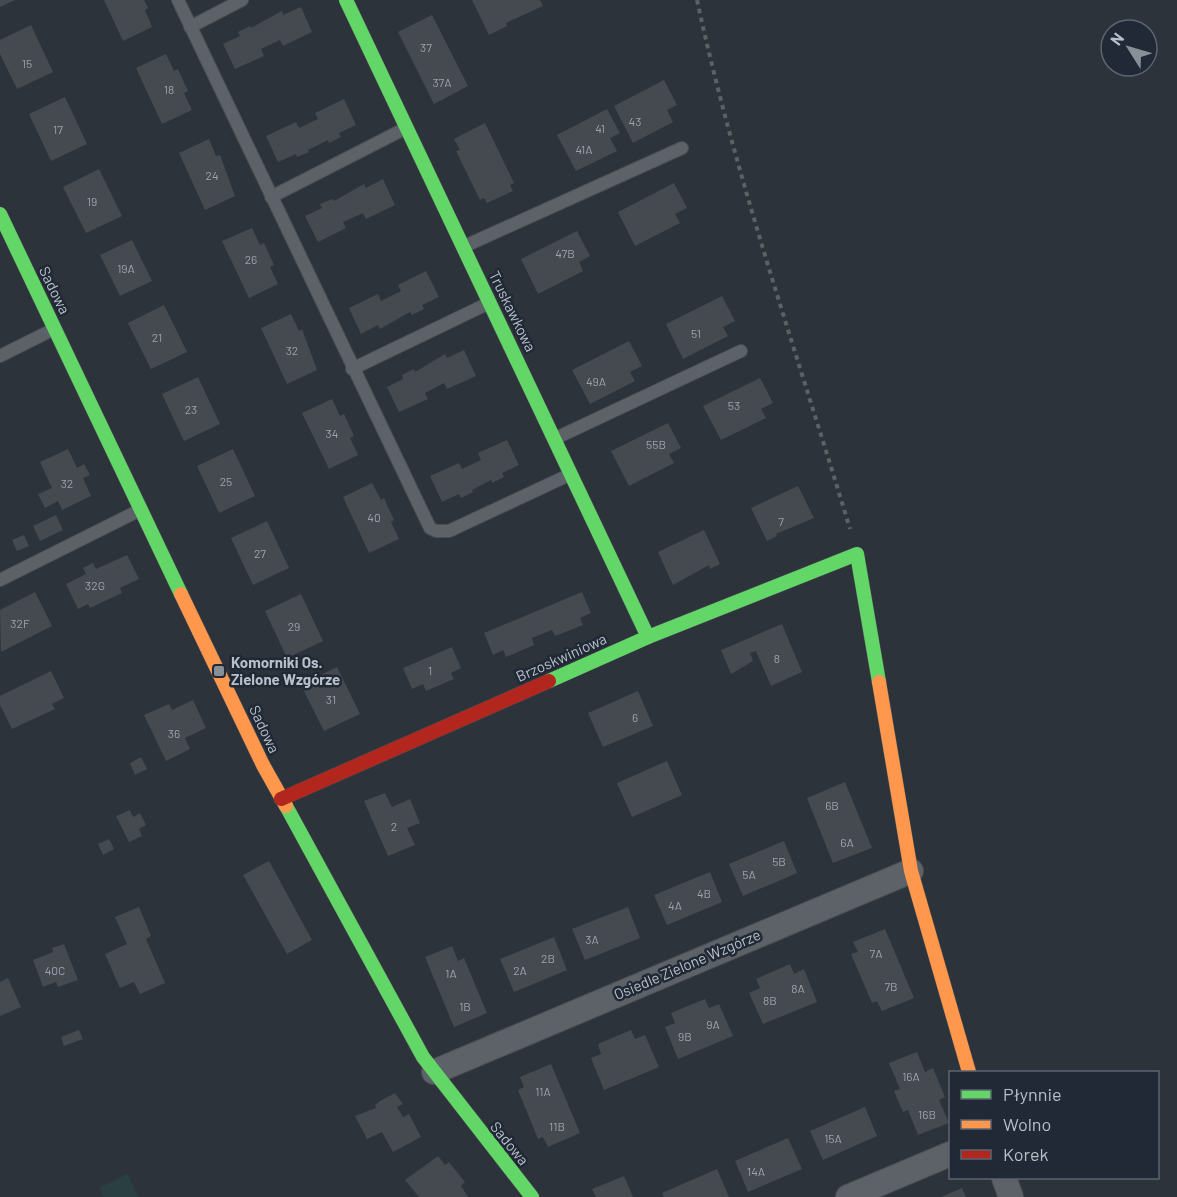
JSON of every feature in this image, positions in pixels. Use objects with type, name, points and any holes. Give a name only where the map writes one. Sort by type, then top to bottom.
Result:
[{"type":"street","name":"Truskawkowa","points":[[351,2],[407,127],[648,637]]},
{"type":"street","name":"Sadowa","points":[[0,214],[281,800],[399,1016],[434,1072],[532,1197]]},
{"type":"street","name":"Brzoskwiniowa","points":[[281,800],[648,637],[857,554]]},
{"type":"street","points":[[857,554],[911,871],[969,1071]]},
{"type":"street","name":"Osiedle Zielone Wzgórze","points":[[434,1072],[911,871]]},
{"type":"street","points":[[848,1197],[949,1155]]},
{"type":"street","points":[[1004,1179],[1011,1197]]},
{"type":"lane","points":[[178,0],[426,523],[436,531],[449,531],[572,474]]},
{"type":"lane","points":[[190,27],[242,0]]},
{"type":"lane","points":[[271,197],[407,127]]},
{"type":"lane","points":[[464,247],[682,148]]},
{"type":"lane","points":[[352,369],[490,302]]},
{"type":"lane","points":[[0,356],[55,329]]},
{"type":"lane","points":[[555,439],[741,351]]},
{"type":"lane","points":[[0,580],[141,510]]},
{"type":"path","points":[[697,0],[714,78],[758,238],[857,554]]},
{"type":"green space","points":[[127,1174],[139,1197],[104,1197],[99,1188]]},
{"type":"building","points":[[0,0],[15,0],[0,7]]},
{"type":"building","points":[[104,0],[144,0],[148,8],[145,10],[152,27],[123,41]]},
{"type":"building","points":[[472,0],[540,0],[543,6],[506,23],[507,26],[489,35]]},
{"type":"building","points":[[301,7],[312,32],[283,46],[280,40],[261,49],[264,56],[235,69],[223,44],[240,36],[238,32],[250,26],[251,28],[282,11],[283,15]]},
{"type":"building","points":[[432,15],[468,86],[434,104],[398,32]]},
{"type":"building","points":[[31,25],[53,72],[17,89],[0,54],[0,40]]},
{"type":"building","points":[[166,54],[174,71],[178,69],[188,91],[184,93],[192,110],[162,124],[136,68]]},
{"type":"building","points":[[664,80],[677,105],[667,110],[673,122],[633,143],[614,106]]},
{"type":"building","points":[[65,97],[87,144],[51,161],[29,114]]},
{"type":"building","points":[[344,99],[356,125],[339,133],[341,137],[329,143],[328,140],[308,150],[309,152],[297,157],[296,154],[278,162],[266,136],[296,122],[299,128],[318,119],[315,113]]},
{"type":"building","points":[[607,109],[620,133],[610,138],[617,151],[576,171],[557,135]]},
{"type":"building","points":[[485,123],[514,183],[510,185],[513,191],[487,203],[484,198],[480,200],[456,151],[460,150],[454,139]]},
{"type":"building","points":[[209,139],[216,156],[220,155],[235,196],[205,210],[179,153]]},
{"type":"building","points":[[99,169],[122,216],[86,233],[63,187]]},
{"type":"building","points":[[383,179],[395,205],[366,219],[363,213],[343,222],[346,228],[318,242],[305,216],[322,208],[320,204],[332,199],[334,201],[364,184],[366,188]]},
{"type":"building","points":[[674,183],[687,208],[675,214],[680,223],[635,246],[618,212]]},
{"type":"building","points":[[252,228],[260,245],[264,243],[274,265],[270,267],[278,284],[249,298],[222,241]]},
{"type":"building","points":[[577,231],[590,256],[579,262],[583,271],[538,294],[521,259]]},
{"type":"building","points":[[132,240],[152,281],[120,296],[100,255]]},
{"type":"building","points":[[426,271],[439,297],[422,305],[424,309],[412,315],[410,312],[380,329],[378,325],[361,334],[349,308],[378,294],[381,301],[401,291],[398,285]]},
{"type":"building","points":[[722,296],[735,321],[723,327],[728,336],[683,359],[666,324]]},
{"type":"building","points":[[164,305],[187,352],[151,369],[128,323]]},
{"type":"building","points":[[291,314],[299,331],[302,329],[317,370],[287,384],[261,328]]},
{"type":"building","points":[[629,341],[642,366],[630,372],[635,381],[590,404],[572,370]]},
{"type":"building","points":[[464,350],[476,376],[447,389],[444,383],[425,393],[428,399],[399,412],[387,387],[403,379],[402,375],[414,369],[415,372],[445,354],[447,358]]},
{"type":"building","points":[[198,377],[220,424],[184,441],[162,394]]},
{"type":"building","points":[[760,378],[773,403],[761,409],[766,418],[721,440],[703,406]]},
{"type":"building","points":[[332,399],[340,416],[344,414],[354,436],[350,438],[358,455],[329,469],[302,413]]},
{"type":"building","points":[[668,423],[681,448],[669,454],[674,463],[629,486],[611,451]]},
{"type":"building","points":[[507,440],[519,465],[502,473],[504,477],[492,483],[491,480],[461,498],[459,494],[442,502],[430,476],[459,463],[462,469],[481,460],[478,453]]},
{"type":"building","points":[[68,449],[77,468],[84,464],[90,475],[83,478],[91,496],[62,510],[58,501],[45,508],[38,494],[52,488],[40,462]]},
{"type":"building","points":[[233,449],[255,496],[219,513],[197,466]]},
{"type":"building","points":[[372,483],[381,500],[384,498],[394,520],[391,522],[399,539],[369,553],[343,497]]},
{"type":"building","points":[[798,486],[814,518],[776,534],[777,536],[767,541],[751,508]]},
{"type":"building","points":[[56,515],[63,530],[40,541],[33,526]]},
{"type":"building","points":[[267,521],[289,568],[253,585],[231,538]]},
{"type":"building","points":[[704,530],[720,564],[710,569],[709,565],[673,585],[658,552]]},
{"type":"building","points":[[24,535],[29,546],[17,551],[12,540]]},
{"type":"building","points":[[127,555],[139,579],[120,588],[122,593],[90,608],[88,604],[78,609],[66,584],[86,574],[83,568],[93,563],[96,569]]},
{"type":"building","points":[[35,592],[52,626],[1,652],[0,610]]},
{"type":"building","points":[[582,592],[591,613],[580,618],[583,625],[555,636],[552,630],[532,638],[534,645],[506,657],[503,650],[493,655],[484,633]]},
{"type":"building","points":[[301,594],[323,641],[287,658],[265,611]]},
{"type":"building","points":[[782,624],[802,672],[771,686],[756,651],[750,653],[753,661],[731,674],[721,650]]},
{"type":"building","points":[[452,647],[461,668],[451,673],[454,679],[426,691],[423,684],[412,689],[403,668]]},
{"type":"building","points":[[337,667],[360,714],[324,731],[301,685]]},
{"type":"building","points":[[51,671],[64,698],[52,704],[55,709],[12,729],[0,705],[0,696]]},
{"type":"building","points":[[638,691],[653,726],[603,747],[588,713]]},
{"type":"building","points":[[193,700],[206,728],[185,738],[190,749],[166,761],[144,715],[169,704],[172,710]]},
{"type":"building","points":[[141,757],[147,769],[135,775],[130,763]]},
{"type":"building","points":[[667,761],[682,795],[632,817],[617,783]]},
{"type":"building","points":[[845,782],[872,848],[833,863],[807,798]]},
{"type":"building","points":[[385,793],[392,807],[410,799],[420,823],[407,828],[415,845],[388,856],[364,801]]},
{"type":"building","points":[[130,810],[133,817],[140,813],[146,825],[139,829],[142,836],[129,842],[116,816]]},
{"type":"building","points":[[109,839],[114,849],[103,855],[98,844]]},
{"type":"building","points":[[784,841],[797,873],[743,896],[729,864]]},
{"type":"building","points":[[269,861],[312,940],[287,954],[243,875]]},
{"type":"building","points":[[710,872],[722,902],[667,925],[654,895]]},
{"type":"building","points":[[139,907],[151,936],[146,939],[165,983],[140,994],[134,982],[120,988],[105,954],[127,944],[115,917]]},
{"type":"building","points":[[628,907],[640,938],[585,960],[572,929]]},
{"type":"building","points":[[885,929],[914,998],[882,1011],[877,1001],[872,1003],[851,954],[858,952],[853,942]]},
{"type":"building","points":[[554,937],[567,970],[514,992],[500,959]]},
{"type":"building","points":[[64,944],[78,980],[58,987],[56,982],[43,987],[33,960],[53,952],[52,948]]},
{"type":"building","points":[[452,946],[458,961],[464,958],[487,1013],[454,1027],[425,957]]},
{"type":"building","points":[[790,964],[794,974],[804,969],[817,1002],[763,1024],[749,993],[760,988],[756,979]]},
{"type":"building","points":[[8,978],[21,1007],[0,1016],[0,982]]},
{"type":"building","points":[[705,999],[709,1008],[719,1004],[733,1036],[678,1059],[665,1027],[675,1023],[671,1013]]},
{"type":"building","points":[[79,1030],[83,1039],[64,1046],[61,1037]]},
{"type":"building","points":[[631,1030],[635,1039],[645,1035],[659,1067],[604,1090],[591,1058],[601,1054],[598,1044]]},
{"type":"building","points":[[917,1052],[925,1072],[933,1068],[945,1097],[939,1100],[949,1123],[918,1135],[908,1110],[903,1112],[894,1091],[900,1089],[889,1063]]},
{"type":"building","points":[[551,1064],[580,1133],[548,1147],[543,1137],[538,1139],[518,1090],[524,1087],[520,1077]]},
{"type":"building","points":[[395,1093],[403,1104],[397,1107],[403,1117],[409,1114],[421,1137],[393,1152],[382,1132],[367,1139],[355,1116],[376,1108],[375,1105],[380,1101]]},
{"type":"building","points":[[865,1107],[877,1136],[823,1160],[810,1131]]},
{"type":"building","points":[[788,1138],[802,1169],[748,1192],[735,1161]]},
{"type":"building","points":[[438,1156],[445,1165],[449,1162],[465,1182],[461,1186],[468,1197],[419,1197],[405,1180]]},
{"type":"building","points":[[717,1169],[729,1197],[664,1197],[662,1193]]},
{"type":"building","points":[[624,1176],[633,1197],[596,1197],[592,1189]]},
{"type":"building","points":[[962,1188],[966,1197],[941,1197]]},
{"type":"traffic: fast","points":[[346,0],[648,637]]},
{"type":"traffic: fast","points":[[0,214],[181,594]]},
{"type":"traffic: fast","points":[[549,681],[648,637],[857,554],[879,682]]},
{"type":"traffic: fast","points":[[286,806],[423,1057],[532,1197]]},
{"type":"traffic: slow","points":[[181,594],[263,765],[286,806]]},
{"type":"traffic: slow","points":[[879,682],[911,871],[969,1071]]},
{"type":"traffic: jam","points":[[281,799],[549,681]]},
{"type":"place","name":"Komorniki Os. Zielone Wzgórze","points":[[219,671]]}]
